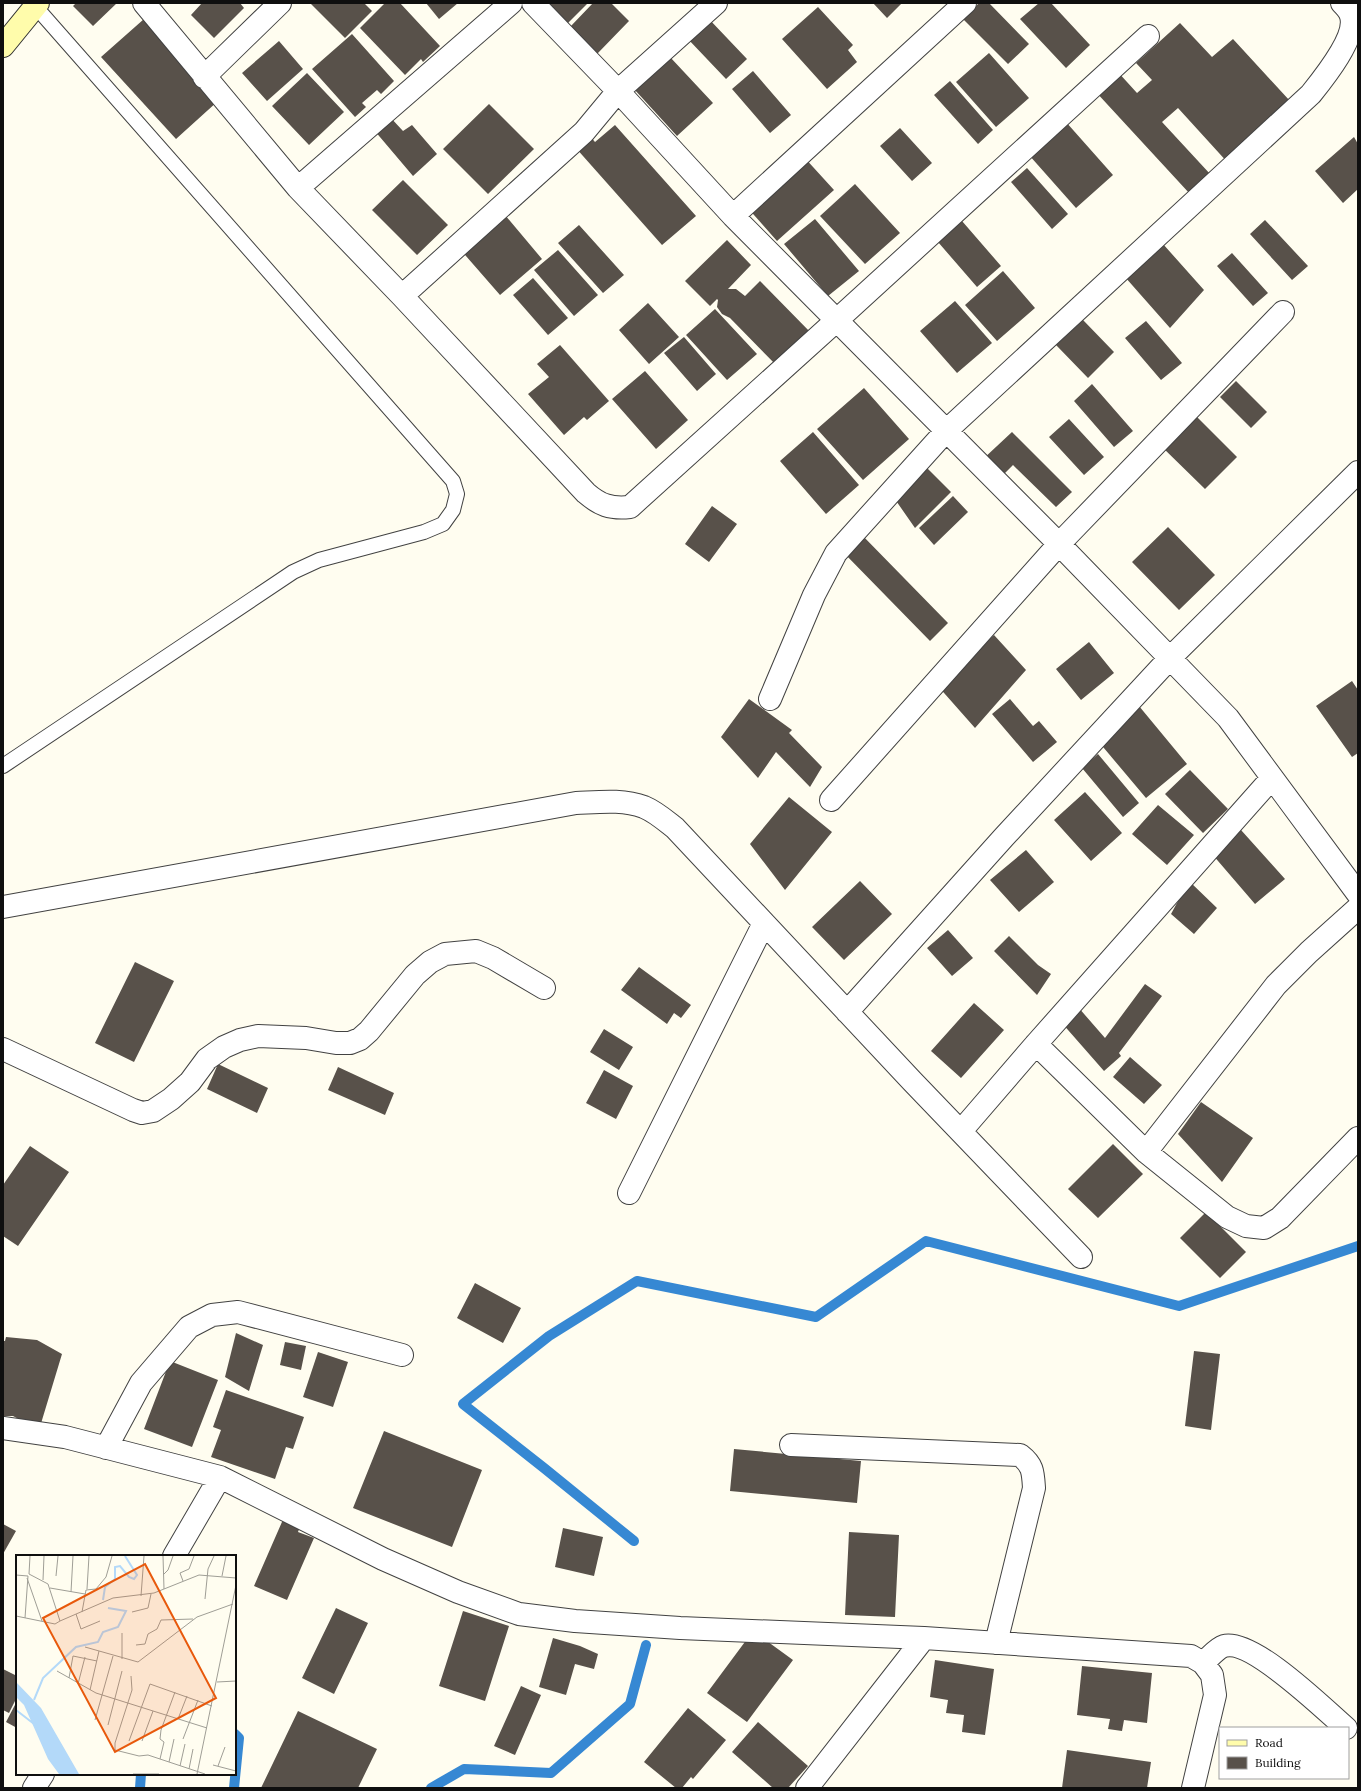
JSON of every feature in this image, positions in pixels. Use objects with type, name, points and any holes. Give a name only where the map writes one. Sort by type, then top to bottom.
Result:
[{"type":"main road","points":[[3,46],[36,5]]},
{"type":"street","points":[[144,3],[204,78],[298,188],[402,296],[586,493],[603,505],[617,508],[630,507],[1148,36]]},
{"type":"street","points":[[204,78],[280,3]]},
{"type":"street","points":[[298,188],[512,3]]},
{"type":"street","points":[[533,3],[618,91],[733,216],[1059,544],[1228,718],[1358,894]]},
{"type":"street","points":[[402,296],[584,132],[618,91],[716,3]]},
{"type":"street","points":[[733,216],[965,3]]},
{"type":"street","points":[[770,699],[814,595],[836,553],[946,431],[1310,94],[1328,73],[1350,32],[1351,16],[1342,3]]},
{"type":"street","points":[[832,800],[1059,544],[1283,312]]},
{"type":"street","points":[[847,1012],[1004,837],[1170,658],[1358,472]]},
{"type":"street","points":[[961,1131],[1036,1044],[1272,778]]},
{"type":"street","points":[[3,907],[576,803],[622,802],[644,807],[658,815],[675,828],[847,1012],[1081,1257]]},
{"type":"street","points":[[1146,1152],[1276,985],[1309,952],[1358,908]]},
{"type":"street","points":[[629,1193],[764,923]]},
{"type":"street","points":[[3,1049],[142,1113],[153,1110],[171,1099],[190,1082],[207,1059],[224,1047],[240,1040],[258,1036],[306,1038],[336,1043],[350,1043],[360,1039],[369,1031],[415,975],[430,962],[445,954],[476,952],[504,964],[544,988]]},
{"type":"street","points":[[1036,1044],[1146,1152],[1227,1217],[1246,1226],[1264,1228],[1280,1218],[1358,1138]]},
{"type":"street","points":[[106,1448],[141,1383],[189,1327],[212,1315],[238,1312],[402,1356]]},
{"type":"street","points":[[3,1428],[65,1437],[220,1476],[382,1559],[458,1592],[519,1614],[575,1621],[680,1628],[924,1638],[1191,1656],[1203,1663],[1212,1675],[1215,1695],[1193,1788]]},
{"type":"street","points":[[791,1444],[1020,1455],[1028,1462],[1033,1472],[1034,1488],[996,1643]]},
{"type":"street","points":[[175,1555],[220,1476]]},
{"type":"street","points":[[807,1788],[924,1638]]},
{"type":"street","points":[[1203,1663],[1224,1646],[1237,1646],[1268,1662],[1345,1727]]},
{"type":"street","points":[[1349,1731],[1358,1738]]},
{"type":"street","points":[[34,1788],[42,1775]]},
{"type":"lane","points":[[3,766],[292,572],[319,560],[424,532],[443,524],[453,510],[456,494],[454,482],[36,5]]},
{"type":"building","points":[[76,3],[117,3],[93,26],[73,6]]},
{"type":"building","points":[[202,3],[240,3],[244,8],[214,38],[191,15]]},
{"type":"building","points":[[310,3],[364,3],[372,11],[345,38]]},
{"type":"building","points":[[385,3],[400,3],[440,46],[423,62],[421,59],[405,75],[360,28]]},
{"type":"building","points":[[426,3],[458,3],[439,19]]},
{"type":"building","points":[[548,3],[588,3],[568,23]]},
{"type":"building","points":[[593,3],[611,3],[629,21],[597,54],[570,27]]},
{"type":"building","points":[[873,3],[902,3],[887,18]]},
{"type":"building","points":[[979,3],[989,3],[1029,44],[1008,64],[963,19]]},
{"type":"building","points":[[1039,3],[1051,3],[1090,45],[1066,68],[1020,19]]},
{"type":"building","points":[[818,7],[853,45],[848,50],[857,62],[827,89],[782,39]]},
{"type":"building","points":[[708,18],[747,59],[726,79],[687,38]]},
{"type":"building","points":[[144,19],[218,101],[176,139],[101,57]]},
{"type":"building","points":[[1180,23],[1212,57],[1233,39],[1290,101],[1229,164],[1178,108],[1162,122],[1211,175],[1190,194],[1095,91],[1117,71],[1137,93],[1152,80],[1136,63]]},
{"type":"building","points":[[352,34],[394,81],[381,94],[377,90],[362,103],[366,107],[355,117],[312,69]]},
{"type":"building","points":[[279,41],[303,69],[267,101],[242,73]]},
{"type":"building","points":[[989,53],[1029,98],[996,127],[956,82]]},
{"type":"building","points":[[670,57],[713,103],[677,136],[634,89]]},
{"type":"building","points":[[753,71],[791,115],[770,133],[732,89]]},
{"type":"building","points":[[307,73],[344,112],[309,145],[272,106]]},
{"type":"building","points":[[950,81],[993,130],[978,144],[934,95]]},
{"type":"building","points":[[489,104],[534,149],[488,194],[443,149]]},
{"type":"building","points":[[390,117],[403,131],[412,125],[437,154],[413,176],[374,130]]},
{"type":"building","points":[[1066,122],[1113,175],[1076,208],[1029,155]]},
{"type":"building","points":[[615,125],[696,216],[662,245],[575,147],[589,135],[595,142]]},
{"type":"building","points":[[900,128],[932,163],[912,181],[880,146]]},
{"type":"building","points":[[1354,137],[1358,144],[1358,189],[1343,203],[1315,171]]},
{"type":"building","points":[[803,156],[834,190],[777,241],[746,206]]},
{"type":"building","points":[[1027,168],[1068,214],[1052,229],[1011,182]]},
{"type":"building","points":[[403,180],[448,225],[417,255],[372,210]]},
{"type":"building","points":[[855,184],[900,233],[865,264],[820,216]]},
{"type":"building","points":[[505,215],[542,259],[500,295],[459,248]]},
{"type":"building","points":[[815,219],[859,271],[828,296],[784,244]]},
{"type":"building","points":[[1265,220],[1308,266],[1292,280],[1250,234]]},
{"type":"building","points":[[962,221],[1001,266],[977,287],[938,242]]},
{"type":"building","points":[[579,225],[624,275],[603,293],[558,243]]},
{"type":"building","points":[[727,240],[751,265],[728,289],[736,289],[745,296],[760,281],[813,335],[779,368],[730,318],[722,314],[717,307],[717,299],[710,306],[685,281]]},
{"type":"building","points":[[1163,244],[1204,290],[1170,328],[1125,277]]},
{"type":"building","points":[[558,250],[598,295],[574,316],[534,270]]},
{"type":"building","points":[[1232,253],[1268,293],[1253,306],[1217,266]]},
{"type":"building","points":[[1003,271],[1035,308],[997,341],[965,305]]},
{"type":"building","points":[[533,278],[568,318],[548,335],[513,295]]},
{"type":"building","points":[[955,301],[992,343],[957,373],[920,331]]},
{"type":"building","points":[[648,303],[679,337],[649,364],[619,330]]},
{"type":"building","points":[[715,309],[757,354],[727,380],[686,335]]},
{"type":"building","points":[[1083,320],[1114,352],[1088,378],[1056,345]]},
{"type":"building","points":[[1146,321],[1182,363],[1161,380],[1125,338]]},
{"type":"building","points":[[684,337],[716,374],[697,391],[664,353]]},
{"type":"building","points":[[560,345],[609,401],[587,420],[584,417],[564,435],[528,394],[549,377],[537,364]]},
{"type":"building","points":[[645,371],[688,420],[656,449],[612,399]]},
{"type":"building","points":[[1236,381],[1267,412],[1251,428],[1220,397]]},
{"type":"building","points":[[1092,384],[1133,431],[1114,447],[1074,401]]},
{"type":"building","points":[[864,388],[909,439],[863,480],[817,429]]},
{"type":"building","points":[[1193,413],[1237,457],[1205,489],[1160,445]]},
{"type":"building","points":[[1069,419],[1104,457],[1084,475],[1049,437]]},
{"type":"building","points":[[813,432],[859,485],[826,514],[780,461]]},
{"type":"building","points":[[1012,432],[1072,492],[1056,507],[1013,465],[1000,478],[982,460]]},
{"type":"building","points":[[923,464],[951,492],[915,528],[892,495]]},
{"type":"building","points":[[953,496],[968,512],[934,545],[919,528]]},
{"type":"building","points":[[712,506],[737,524],[709,562],[685,544]]},
{"type":"building","points":[[1168,527],[1215,575],[1179,610],[1132,562]]},
{"type":"building","points":[[860,533],[948,623],[930,641],[842,551]]},
{"type":"building","points":[[994,635],[1026,670],[975,728],[937,685]]},
{"type":"building","points":[[1089,642],[1114,673],[1081,700],[1056,669]]},
{"type":"building","points":[[1352,681],[1358,690],[1358,753],[1352,757],[1316,706]]},
{"type":"building","points":[[749,699],[792,730],[789,733],[822,767],[810,787],[776,752],[758,778],[721,737]]},
{"type":"building","points":[[1010,699],[1033,726],[1039,721],[1057,742],[1033,762],[992,714]]},
{"type":"building","points":[[1139,706],[1187,764],[1146,798],[1098,741]]},
{"type":"building","points":[[1098,754],[1139,803],[1123,817],[1082,768]]},
{"type":"building","points":[[1190,770],[1228,809],[1203,833],[1165,794]]},
{"type":"building","points":[[1085,792],[1122,833],[1091,861],[1054,820]]},
{"type":"building","points":[[789,797],[832,832],[785,890],[750,844]]},
{"type":"building","points":[[1158,805],[1194,835],[1167,865],[1132,834]]},
{"type":"building","points":[[1241,830],[1285,879],[1255,904],[1212,854]]},
{"type":"building","points":[[1026,850],[1054,882],[1019,912],[990,880]]},
{"type":"building","points":[[860,881],[892,914],[844,960],[812,927]]},
{"type":"building","points":[[1189,881],[1217,908],[1194,934],[1171,914]]},
{"type":"building","points":[[948,930],[973,958],[952,976],[927,948]]},
{"type":"building","points":[[1009,936],[1038,965],[1051,974],[1037,995],[994,951]]},
{"type":"building","points":[[135,962],[174,981],[134,1062],[95,1043]]},
{"type":"building","points":[[639,967],[691,1005],[681,1018],[674,1013],[667,1024],[621,990]]},
{"type":"building","points":[[1145,984],[1162,996],[1119,1053],[1121,1056],[1104,1071],[1061,1022],[1078,1007],[1105,1038]]},
{"type":"building","points":[[974,1003],[1004,1030],[961,1078],[931,1051]]},
{"type":"building","points":[[604,1029],[633,1047],[619,1070],[590,1052]]},
{"type":"building","points":[[1130,1057],[1162,1085],[1144,1104],[1113,1077]]},
{"type":"building","points":[[218,1064],[268,1088],[257,1113],[207,1089]]},
{"type":"building","points":[[338,1067],[394,1093],[385,1115],[328,1090]]},
{"type":"building","points":[[604,1070],[633,1086],[616,1119],[586,1103]]},
{"type":"building","points":[[1201,1102],[1253,1138],[1222,1182],[1178,1134]]},
{"type":"building","points":[[1113,1144],[1143,1174],[1098,1218],[1068,1189]]},
{"type":"building","points":[[30,1146],[69,1172],[18,1246],[3,1236],[3,1185]]},
{"type":"building","points":[[1206,1212],[1246,1252],[1220,1278],[1180,1238]]},
{"type":"building","points":[[475,1283],[521,1308],[503,1343],[457,1318]]},
{"type":"building","points":[[236,1333],[263,1345],[249,1391],[225,1377]]},
{"type":"building","points":[[6,1337],[37,1340],[62,1354],[39,1430],[13,1416],[3,1416],[3,1341],[5,1341]]},
{"type":"building","points":[[285,1342],[306,1346],[301,1370],[280,1365]]},
{"type":"building","points":[[1194,1351],[1220,1354],[1211,1430],[1185,1426]]},
{"type":"building","points":[[318,1352],[348,1362],[333,1407],[303,1397]]},
{"type":"building","points":[[170,1361],[218,1380],[192,1447],[144,1429]]},
{"type":"building","points":[[226,1390],[304,1417],[293,1449],[286,1447],[275,1479],[211,1457],[221,1430],[213,1427]]},
{"type":"building","points":[[384,1431],[482,1470],[452,1547],[353,1508]]},
{"type":"building","points":[[734,1449],[861,1461],[857,1503],[730,1491]]},
{"type":"building","points":[[285,1515],[302,1522],[298,1532],[314,1538],[287,1600],[254,1586]]},
{"type":"building","points":[[3,1524],[16,1531],[3,1554]]},
{"type":"building","points":[[563,1528],[603,1537],[594,1576],[555,1567]]},
{"type":"building","points":[[849,1532],[899,1535],[895,1617],[845,1615]]},
{"type":"building","points":[[336,1608],[368,1623],[334,1694],[302,1678]]},
{"type":"building","points":[[463,1611],[509,1626],[485,1701],[439,1686]]},
{"type":"building","points":[[753,1631],[793,1660],[747,1722],[707,1693]]},
{"type":"building","points":[[553,1638],[580,1646],[598,1654],[594,1669],[575,1664],[566,1695],[539,1687]]},
{"type":"building","points":[[935,1660],[994,1669],[985,1735],[962,1732],[964,1715],[946,1713],[948,1700],[930,1697]]},
{"type":"building","points":[[1082,1666],[1152,1673],[1147,1723],[1124,1720],[1122,1731],[1108,1729],[1110,1719],[1077,1715]]},
{"type":"building","points":[[3,1669],[16,1676],[16,1699],[9,1713],[3,1710]]},
{"type":"building","points":[[521,1686],[541,1695],[515,1755],[494,1746]]},
{"type":"building","points":[[16,1703],[16,1727],[6,1722]]},
{"type":"building","points":[[688,1708],[726,1740],[693,1779],[691,1777],[682,1788],[676,1788],[644,1762]]},
{"type":"building","points":[[298,1711],[377,1749],[358,1788],[261,1788]]},
{"type":"building","points":[[758,1722],[808,1766],[788,1788],[773,1788],[732,1752]]},
{"type":"building","points":[[1067,1750],[1151,1762],[1147,1788],[1062,1788]]},
{"type":"waterway","points":[[634,1541],[463,1404],[549,1336],[637,1281],[816,1317],[926,1241],[1179,1306],[1358,1246]]},
{"type":"waterway","points":[[431,1788],[464,1769],[551,1773],[630,1704],[646,1645]]},
{"type":"waterway","points":[[236,1735],[239,1738],[236,1768]]},
{"type":"waterway","points":[[140,1788],[141,1775]]},
{"type":"waterway","points":[[234,1788],[235,1775]]}]
